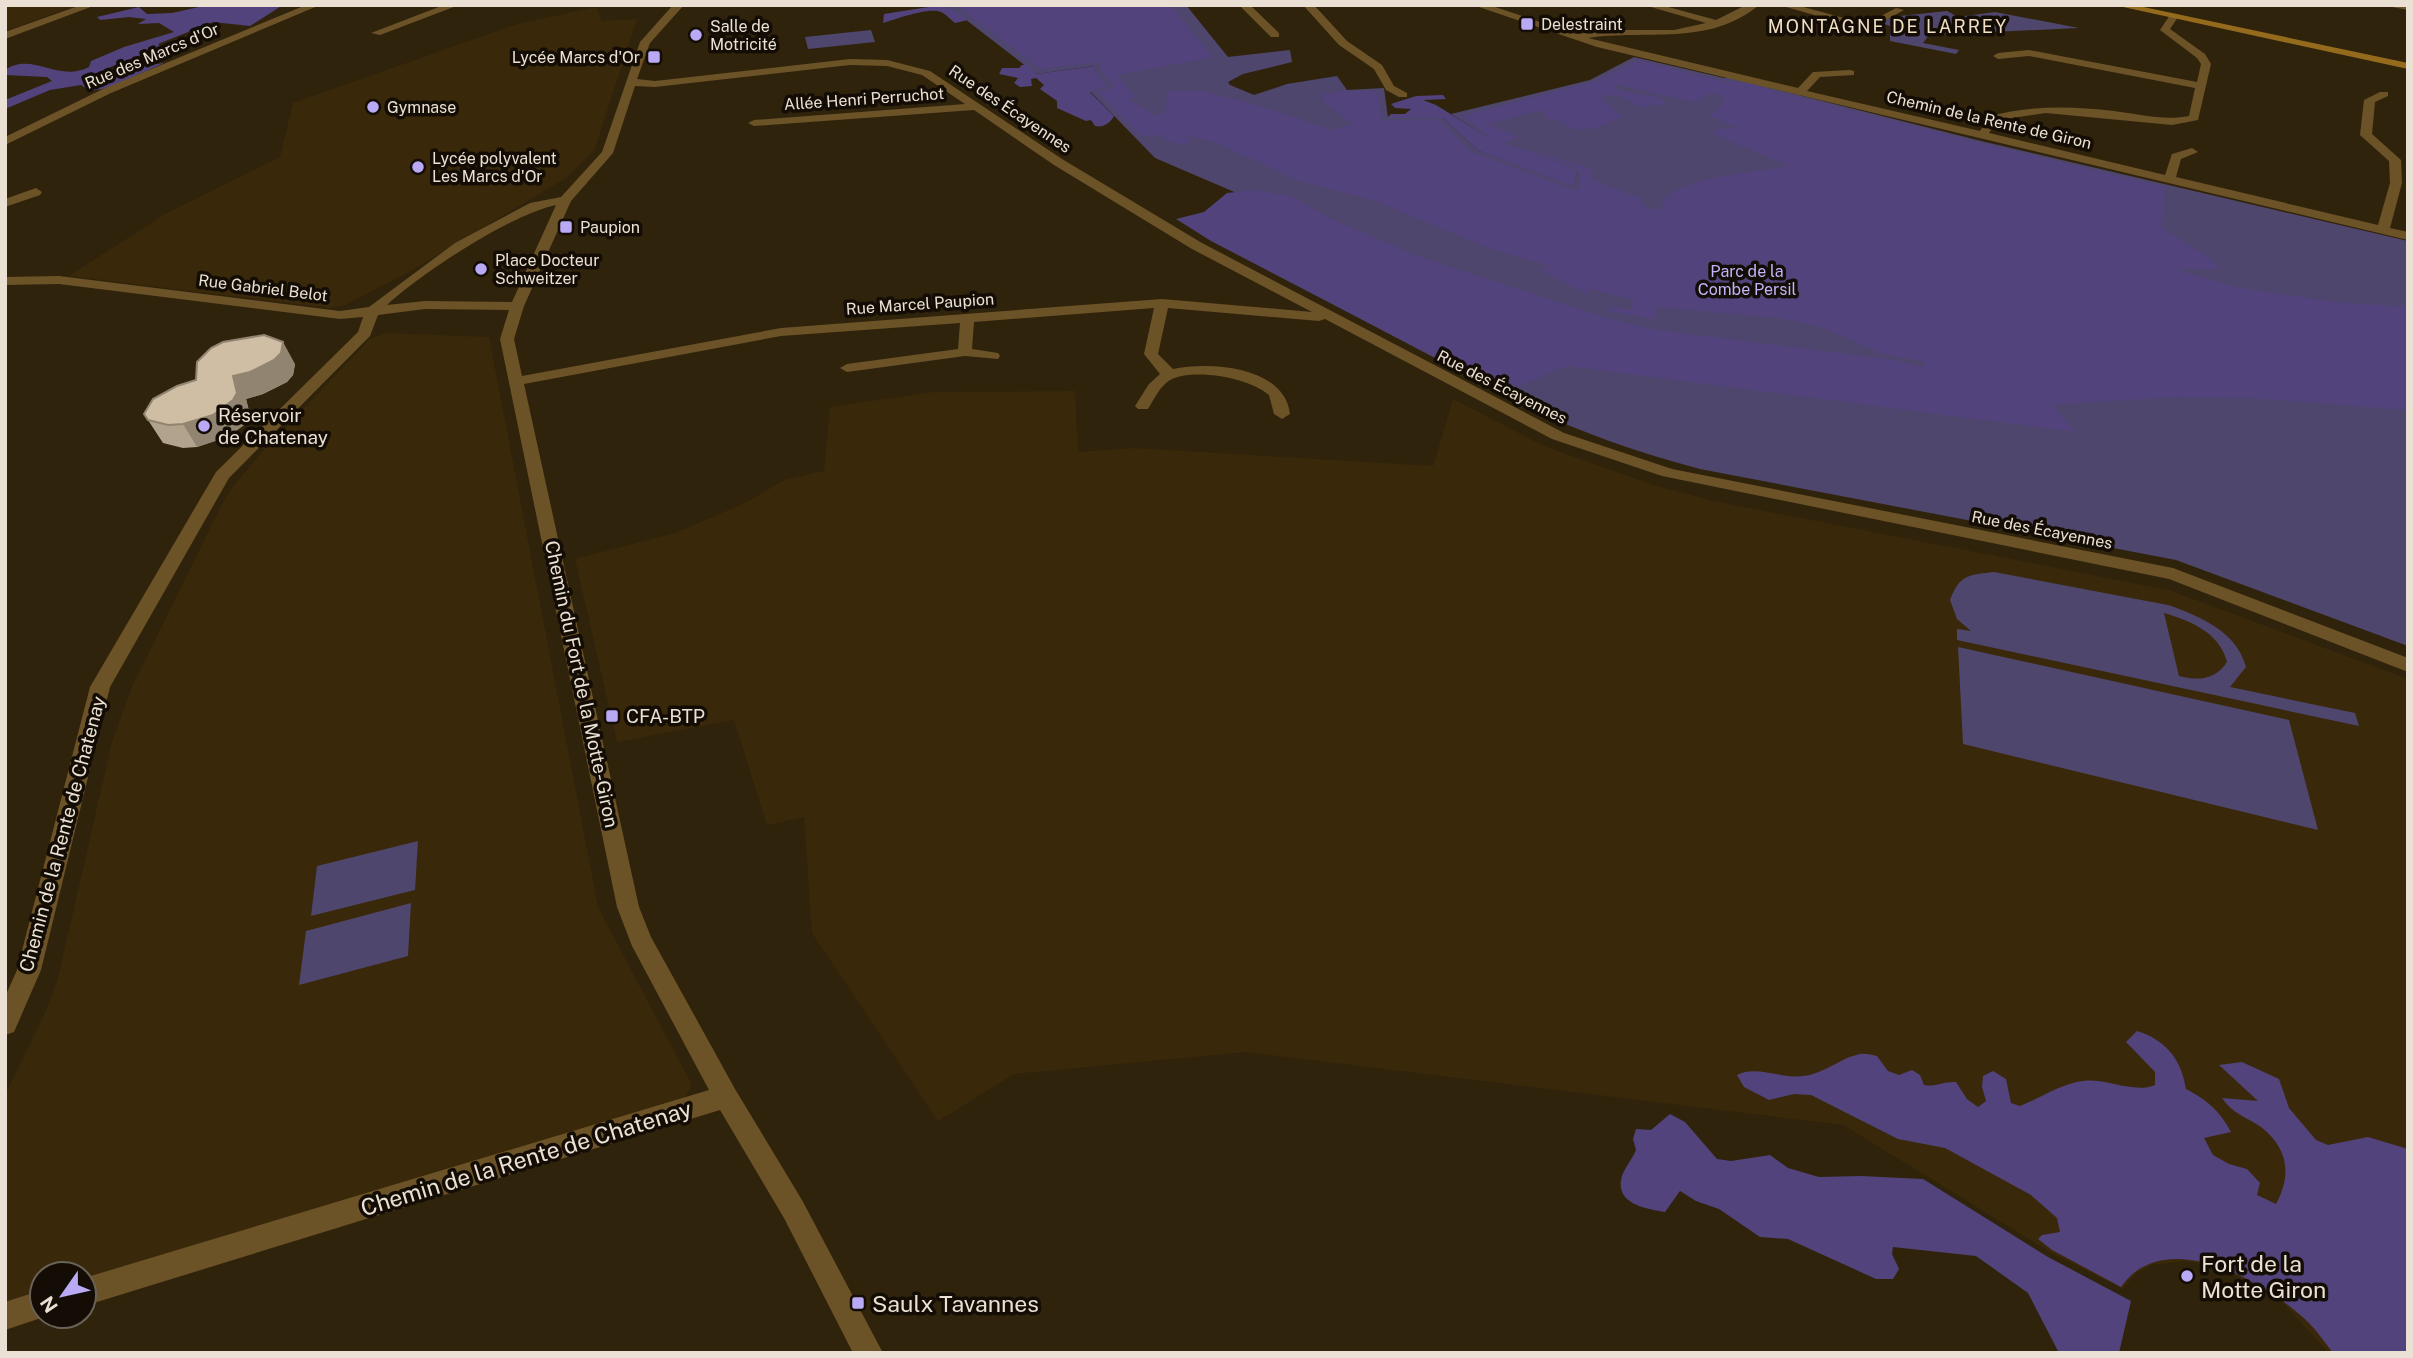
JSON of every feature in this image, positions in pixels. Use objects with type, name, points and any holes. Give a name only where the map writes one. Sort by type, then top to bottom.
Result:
[{"type":"main road","points":[[2119,5],[2408,66]]},
{"type":"street","points":[[5,36],[92,5]]},
{"type":"street","name":"Rue des Marcs d'Or","points":[[5,142],[107,91],[315,5]]},
{"type":"street","points":[[376,33],[454,5]]},
{"type":"street","name":"Chemin du Fort de la Motte-Giron","points":[[679,5],[648,35],[630,82],[613,141],[607,153],[565,200],[517,306],[507,338],[628,907],[640,939],[726,1097],[793,1209],[869,1353]]},
{"type":"street","points":[[1244,5],[1275,35]]},
{"type":"street","points":[[1308,5],[1343,43],[1378,67],[1390,88],[1403,95]]},
{"type":"street","name":"Chemin de la Rente de Giron","points":[[1478,5],[1575,38],[2408,236]]},
{"type":"street","points":[[1649,5],[1717,24]]},
{"type":"street","points":[[1575,38],[1620,31],[1685,31],[1717,24],[1754,5]]},
{"type":"street","points":[[1784,5],[1867,27],[1899,10]]},
{"type":"street","points":[[2395,5],[2408,7]]},
{"type":"street","points":[[1982,136],[1994,118],[2040,108],[2165,121],[2190,120],[2196,116],[2206,64],[2204,59],[2165,30],[2173,17]]},
{"type":"street","points":[[1997,57],[2029,54],[2202,86]]},
{"type":"street","name":"Rue des Écayennes","points":[[630,82],[655,84],[812,65],[887,62],[926,73],[1058,162],[1154,221],[1329,318],[1558,436],[1668,474],[2173,574],[2408,664]]},
{"type":"street","points":[[1801,91],[1817,74],[1850,72]]},
{"type":"street","points":[[2383,230],[2396,183],[2395,160],[2366,135],[2370,100],[2384,94]]},
{"type":"street","name":"Allée Henri Perruchot","points":[[754,123],[975,107]]},
{"type":"street","points":[[2169,180],[2176,157],[2192,152]]},
{"type":"street","points":[[5,203],[36,192]]},
{"type":"street","points":[[371,313],[387,298],[460,246],[534,206],[565,200]]},
{"type":"street","name":"Rue Gabriel Belot","points":[[5,281],[59,280],[340,315],[425,304],[517,306]]},
{"type":"street","points":[[1162,303],[1151,354],[1170,374]]},
{"type":"street","name":"Rue Marcel Paupion","points":[[518,381],[781,332],[1162,303],[1329,318]]},
{"type":"street","name":"Chemin de la Rente de Chatenay","points":[[5,1024],[29,970],[100,687],[222,475],[365,332],[371,313]]},
{"type":"street","points":[[965,352],[967,318]]},
{"type":"street","points":[[848,368],[965,352],[993,356]]},
{"type":"street","points":[[1143,406],[1152,391],[1170,374],[1210,371],[1231,373],[1254,380],[1273,390],[1281,401],[1282,414]]},
{"type":"street","name":"Chemin de la Rente de Chatenay","points":[[98,1288],[726,1097]]},
{"type":"street","points":[[5,1316],[28,1309]]},
{"type":"shaded area","points":[[5,5],[78,5],[5,31]]},
{"type":"shaded area","name":"Lycée polyvalent Les Marcs d'Or","points":[[596,7],[602,21],[637,19],[594,151],[566,178],[409,272],[345,305],[329,308],[69,276],[165,214],[280,157],[293,103],[517,24]]},
{"type":"shaded area","points":[[387,333],[489,337],[598,907],[692,1085],[681,1105],[98,1280],[98,1260],[28,1260],[28,1300],[5,1307],[5,1095],[46,1011],[58,978],[112,742],[132,687],[222,504],[234,485],[370,339]]},
{"type":"shaded area","points":[[1075,391],[1078,452],[1134,448],[1433,466],[1453,399],[1544,446],[1653,485],[1714,501],[2169,590],[2408,679],[2408,1353],[2329,1353],[2284,1304],[2259,1287],[2219,1268],[2185,1261],[2152,1265],[2138,1272],[2122,1289],[2052,1253],[1843,1125],[1246,1052],[1014,1074],[938,1121],[812,933],[804,817],[767,825],[734,720],[617,742],[575,559],[675,533],[747,502],[784,480],[824,471],[830,407],[933,392]]},
{"type":"green space","points":[[208,5],[283,5],[250,26],[213,22],[158,44],[161,47],[107,70],[164,63],[109,88],[90,91],[81,85],[50,90],[5,109],[5,100],[52,81],[47,77],[5,75],[5,70],[15,65],[78,71],[89,67],[91,61],[124,47],[174,32],[159,23],[138,24],[146,19],[129,17],[100,20],[97,17],[139,7],[147,14],[172,13]]},
{"type":"green space","name":"Parc de la Combe Persil","points":[[941,5],[1186,5],[1228,57],[1290,50],[1292,62],[1243,74],[1228,82],[1230,85],[1254,95],[1287,84],[1337,76],[1347,90],[1384,88],[1388,118],[1443,118],[1477,150],[1573,185],[1577,173],[1500,145],[1451,114],[1590,80],[1634,57],[1728,77],[1981,141],[2408,241],[2408,646],[2176,560],[1700,469],[1611,442],[1547,416],[1211,240],[1260,203],[1155,158],[1090,91],[1096,73],[1094,66],[1036,74],[948,6]]},
{"type":"green space","points":[[956,5],[1170,5],[1213,57],[1117,75],[1135,96],[1129,100],[1156,116],[1166,112],[1167,91],[1203,91],[1260,106],[1332,130],[1353,124],[1325,103],[1321,95],[1344,91],[1377,91],[1382,120],[1439,120],[1471,152],[1578,191],[1581,172],[1568,164],[1498,143],[1566,165],[1577,173],[1573,186],[1477,150],[1443,118],[1387,118],[1391,114],[1405,114],[1411,109],[1395,108],[1391,104],[1416,96],[1443,95],[1446,99],[1423,100],[1436,105],[1496,142],[1463,116],[1596,81],[1639,60],[1721,81],[1745,83],[2165,187],[2162,228],[2212,260],[2219,269],[2174,269],[2240,288],[2336,302],[2408,307],[2408,410],[2253,398],[2172,397],[2052,405],[2076,432],[1567,366],[1507,391],[1509,396],[1211,241],[1176,219],[1204,212],[1227,193],[1256,190],[1293,197],[1331,219],[1420,257],[1607,318],[1650,329],[1894,360],[1922,367],[1926,362],[1883,354],[1821,327],[1780,318],[1657,307],[1654,319],[1607,311],[1613,307],[1631,310],[1634,300],[1591,289],[1585,294],[1541,271],[1551,266],[1494,250],[1375,201],[1296,180],[1215,142],[1185,136],[1192,142],[1181,145],[1164,139],[1162,135],[1141,136],[1097,92],[1115,87],[1101,72],[1100,62],[1040,69]],"holes":[[[1615,84],[1689,101],[1702,100],[1703,95],[1719,94],[1725,101],[1710,116],[1739,128],[1718,129],[1711,133],[1789,166],[1703,180],[1673,193],[1661,202],[1665,209],[1654,210],[1642,205],[1642,199],[1602,184],[1590,176],[1593,172],[1589,168],[1502,143],[1518,137],[1488,124],[1541,110],[1548,119],[1575,128],[1589,129],[1622,116],[1600,98],[1605,96],[1620,96],[1638,107],[1665,104],[1661,98],[1618,90],[1613,87]]]},
{"type":"green space","points":[[948,6],[968,20],[955,23],[941,12],[928,11],[883,23],[884,14]]},
{"type":"green space","points":[[1947,11],[1958,17],[1995,12],[2079,28],[1929,35],[1923,43],[1959,50],[1956,54],[1890,41],[1890,26],[1884,24],[1884,21],[1890,17]]},
{"type":"green space","points":[[871,30],[875,42],[808,49],[805,37]]},
{"type":"green space","points":[[1028,65],[1036,74],[1095,66],[1096,73],[1107,86],[1090,92],[1114,116],[1106,124],[1095,126],[1091,120],[1086,121],[1057,108],[1057,101],[1040,89],[1044,85],[1036,78],[1031,79],[1032,86],[1020,87],[1014,83],[1018,78],[999,74],[1002,68],[1019,68]]},
{"type":"green space","points":[[1994,572],[2180,609],[2216,627],[2235,644],[2246,667],[2230,687],[2355,713],[2359,726],[1957,640],[1957,629],[1971,631],[1957,619],[1950,600],[1954,591],[1966,577]],"holes":[[[2164,613],[2194,624],[2218,643],[2227,662],[2212,676],[2200,679],[2179,676]]]},
{"type":"green space","points":[[1958,647],[2289,720],[2318,830],[1963,744]]},
{"type":"green space","points":[[418,841],[415,890],[311,916],[317,866]]},
{"type":"green space","points":[[411,903],[408,956],[299,985],[306,931]]},
{"type":"green space","points":[[2137,1031],[2164,1045],[2176,1060],[2186,1089],[2212,1107],[2227,1125],[2231,1132],[2204,1138],[2213,1155],[2229,1164],[2247,1169],[2260,1183],[2257,1195],[2276,1204],[2284,1183],[2285,1162],[2282,1153],[2270,1135],[2235,1111],[2222,1098],[2258,1101],[2219,1065],[2242,1062],[2279,1079],[2289,1108],[2316,1140],[2328,1145],[2368,1137],[2408,1149],[2408,1353],[2333,1353],[2309,1323],[2291,1307],[2243,1277],[2216,1266],[2189,1260],[2163,1260],[2140,1269],[2121,1287],[2052,1250],[2038,1239],[2042,1235],[2060,1232],[2057,1218],[2031,1195],[1945,1148],[1898,1139],[1811,1095],[1794,1094],[1769,1100],[1744,1087],[1737,1075],[1752,1071],[1786,1076],[1811,1075],[1853,1056],[1866,1054],[1877,1056],[1888,1071],[1899,1075],[1912,1070],[1920,1075],[1924,1085],[1956,1082],[1967,1099],[1978,1107],[1986,1101],[1982,1087],[1983,1076],[1993,1071],[2006,1079],[2011,1103],[2020,1106],[2075,1082],[2092,1081],[2138,1088],[2155,1085],[2155,1072],[2126,1042]]},
{"type":"green space","points":[[1670,1114],[1685,1122],[1717,1159],[1731,1161],[1770,1155],[1788,1168],[1819,1177],[1923,1179],[2048,1257],[2131,1301],[2119,1353],[2059,1353],[2028,1293],[1976,1256],[1893,1247],[1892,1254],[1899,1269],[1893,1279],[1876,1279],[1788,1239],[1760,1237],[1719,1209],[1696,1201],[1680,1191],[1665,1212],[1635,1204],[1624,1195],[1621,1180],[1636,1150],[1633,1139],[1636,1129],[1651,1130]]},
{"type":"building","points":[[264,335],[283,342],[281,353],[274,360],[250,372],[233,376],[237,393],[233,400],[213,415],[183,424],[168,425],[148,420],[144,414],[153,399],[177,386],[196,380],[197,362],[211,348],[223,342]]},
{"type":"place","name":"Delestraint","points":[[1527,24]]},
{"type":"place","name":"Salle de Motricité","points":[[696,35]]},
{"type":"place","name":"Lycée Marcs d'Or","points":[[654,57]]},
{"type":"place","name":"Gymnase","points":[[373,107]]},
{"type":"place","name":"Lycée polyvalent Les Marcs d'Or","points":[[418,167]]},
{"type":"place","name":"Paupion","points":[[566,227]]},
{"type":"place","name":"Place Docteur Schweitzer","points":[[481,269]]},
{"type":"place","name":"Réservoir de Chatenay","points":[[204,426]]},
{"type":"place","name":"CFA-BTP","points":[[612,716]]},
{"type":"place","name":"Fort de la Motte Giron","points":[[2187,1276]]},
{"type":"place","name":"Saulx Tavannes","points":[[858,1303]]},
{"type":"district","name":"MONTAGNE DE LARREY","points":[[1888,26]]}]
